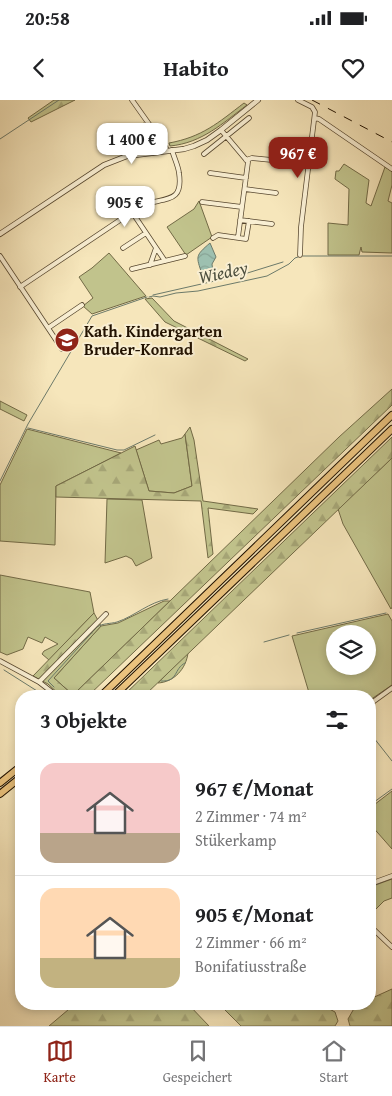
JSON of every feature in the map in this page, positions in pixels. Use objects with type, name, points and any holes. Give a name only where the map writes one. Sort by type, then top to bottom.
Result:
[{"type":"highway","points":[[107,690],[392,415]]},
{"type":"highway","points":[[120,690],[392,429]]},
{"type":"highway","points":[[0,783],[15,771]]},
{"type":"highway","points":[[0,794],[15,782]]},
{"type":"street","points":[[132,100],[166,148],[166,151]]},
{"type":"street","points":[[0,234],[104,165],[127,156],[194,146],[221,130],[258,100]]},
{"type":"street","points":[[298,100],[312,107],[315,112],[301,227],[300,255]]},
{"type":"street","points":[[204,154],[249,118]]},
{"type":"street","points":[[315,118],[392,169]]},
{"type":"street","points":[[221,130],[248,162],[238,237]]},
{"type":"street","points":[[20,287],[132,212],[147,204],[171,198],[178,191],[180,181],[172,150]]},
{"type":"street","points":[[246,160],[252,158],[282,161]]},
{"type":"street","points":[[210,173],[246,178]]},
{"type":"street","points":[[245,189],[276,192]]},
{"type":"street","points":[[202,202],[242,207]]},
{"type":"street","points":[[132,212],[165,261]]},
{"type":"street","points":[[240,220],[272,224]]},
{"type":"street","points":[[213,238],[218,235],[246,238],[249,221]]},
{"type":"street","points":[[123,248],[146,233]]},
{"type":"street","points":[[150,264],[156,248]]},
{"type":"street","points":[[0,256],[62,349]]},
{"type":"street","points":[[132,269],[185,256]]},
{"type":"street","points":[[48,328],[82,305]]},
{"type":"street","points":[[39,682],[106,614]]},
{"type":"street","points":[[0,661],[39,682],[49,690]]},
{"type":"street","points":[[376,700],[392,688]]},
{"type":"street","points":[[376,882],[392,876]]},
{"type":"street","points":[[376,932],[392,947]]},
{"type":"green space","points":[[54,100],[75,100],[31,122],[28,118]]},
{"type":"green space","points":[[244,103],[247,105],[212,131],[192,141],[170,146],[169,143],[191,137],[209,128]]},
{"type":"green space","points":[[144,123],[162,146],[127,151],[121,133]]},
{"type":"green space","points":[[344,164],[369,180],[366,203],[371,206],[385,167],[392,171],[392,185],[388,201],[392,203],[392,253],[362,252],[361,247],[359,255],[328,255],[328,223],[348,225],[349,189],[335,179],[336,171],[339,171]]},
{"type":"green space","points":[[199,201],[212,237],[186,255],[167,227],[194,209]]},
{"type":"green space","points":[[109,253],[146,296],[92,314],[83,306],[93,298],[79,277]]},
{"type":"green space","points":[[152,298],[174,321],[248,359],[245,361],[165,322],[145,299]]},
{"type":"green space","points":[[392,389],[392,405],[94,690],[78,690],[339,437]]},
{"type":"green space","points":[[0,401],[27,415],[24,421],[0,409]]},
{"type":"green space","points":[[190,427],[194,440],[203,501],[258,509],[253,514],[208,508],[213,554],[208,558],[201,501],[56,497],[56,486],[135,446],[149,491],[174,493],[192,486],[185,434]]},
{"type":"green space","points":[[27,429],[121,453],[56,486],[55,545],[0,541],[0,485]]},
{"type":"green space","points":[[185,434],[192,486],[174,493],[149,491],[136,450],[159,440],[161,444],[182,438]]},
{"type":"green space","points":[[392,437],[392,458],[150,690],[129,690]]},
{"type":"green space","points":[[392,458],[391,609],[343,524],[338,509]]},
{"type":"green space","points":[[107,499],[142,500],[152,558],[136,566],[132,559],[126,556],[105,563]]},
{"type":"green space","points":[[0,575],[90,592],[94,613],[49,660],[42,654],[58,644],[45,637],[42,643],[28,637],[23,649],[7,655],[0,652]]},
{"type":"green space","points":[[164,601],[170,601],[78,690],[67,690],[54,678],[101,626],[118,623]]},
{"type":"green space","points":[[94,613],[101,626],[54,678],[67,690],[54,690],[33,676]]},
{"type":"green space","points":[[388,614],[392,621],[392,685],[376,696],[376,690],[308,690],[292,636],[326,628],[326,675],[376,675],[376,625],[340,625]]},
{"type":"green space","points":[[188,653],[185,664],[178,674],[169,680],[158,683]]},
{"type":"green space","points":[[392,791],[392,849],[376,831],[376,803]]},
{"type":"green space","points":[[392,879],[392,898],[384,901],[376,909],[376,885]]},
{"type":"green space","points":[[392,989],[392,1026],[350,1026],[348,1019],[353,1010],[376,1010],[376,996]]},
{"type":"green space","points":[[68,1010],[194,1010],[209,1026],[49,1026]]},
{"type":"green space","points":[[225,1010],[331,1010],[335,1012],[338,1021],[335,1026],[241,1026]]},
{"type":"water","points":[[210,243],[216,257],[212,264],[213,273],[206,277],[202,274],[198,257]]},
{"type":"waterway","points":[[0,139],[59,100]]},
{"type":"waterway","name":"Wiedey","points":[[303,256],[392,256]]},
{"type":"waterway","name":"Wiedey","points":[[149,297],[198,291],[267,276],[298,257]]},
{"type":"waterway","points":[[153,295],[241,275],[283,262]]},
{"type":"waterway","name":"Wiedey","points":[[0,481],[28,424],[92,316],[147,297]]},
{"type":"waterway","points":[[28,428],[117,450],[124,450],[155,435]]},
{"type":"waterway","points":[[54,687],[48,681],[97,627],[117,622],[155,603],[168,599]]},
{"type":"waterway","points":[[297,633],[386,613]]},
{"type":"waterway","points":[[264,642],[289,635]]},
{"type":"waterway","points":[[161,681],[171,679],[185,663]]},
{"type":"waterway","points":[[4,670],[36,690]]},
{"type":"waterway","points":[[376,741],[392,761]]},
{"type":"waterway","points":[[376,801],[392,789]]},
{"type":"waterway","points":[[376,885],[392,878]]},
{"type":"railway","points":[[312,100],[392,142]]},
{"type":"place","name":"Kath. Kindergarten Bruder-Konrad","points":[[67,340]]}]
